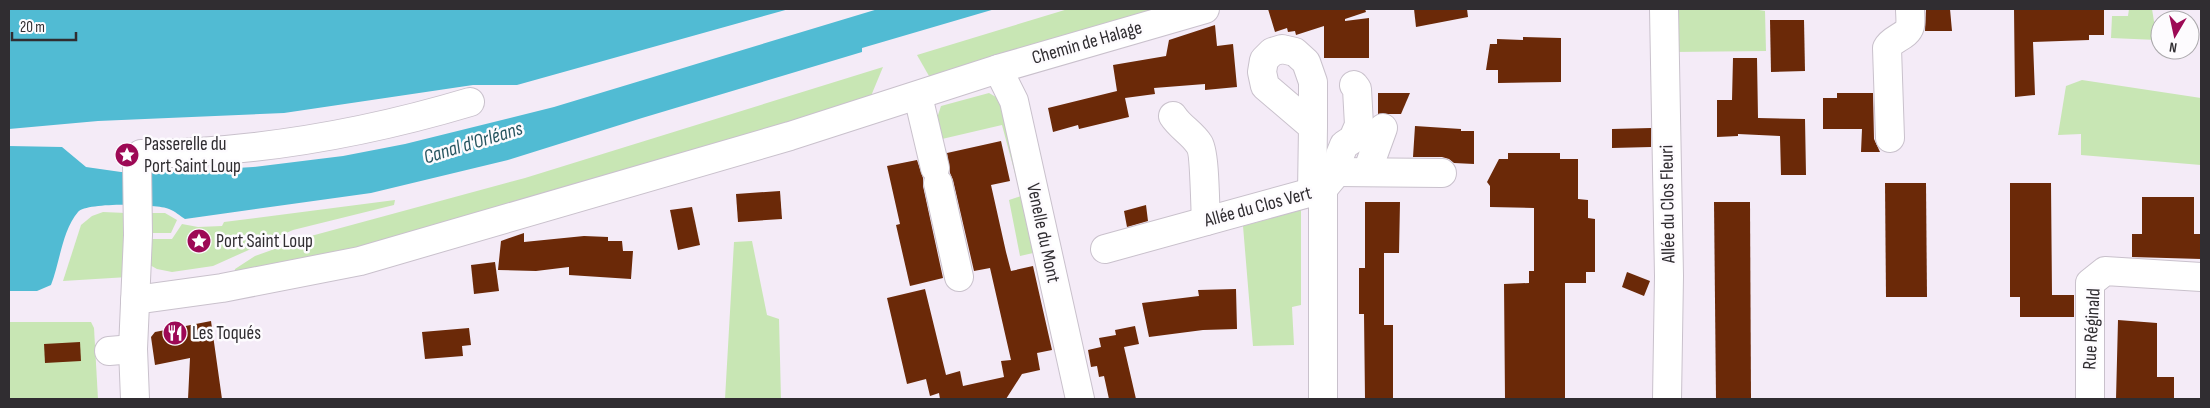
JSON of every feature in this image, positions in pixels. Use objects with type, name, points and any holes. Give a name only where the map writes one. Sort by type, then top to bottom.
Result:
[{"type":"street","name":"Chemin de Halage","points":[[134,300],[235,286],[360,261],[790,136],[998,69],[1206,9]]},
{"type":"street","name":"Allée du Clos Fleuri","points":[[1664,9],[1669,276],[1667,399]]},
{"type":"street","points":[[1890,138],[1887,48],[1890,43],[1906,33],[1910,26],[1910,9]]},
{"type":"street","name":"Venelle du Mont","points":[[998,69],[1014,101],[1080,399]]},
{"type":"street","points":[[1324,184],[1344,144],[1353,139],[1359,125],[1358,89],[1354,85]]},
{"type":"street","points":[[918,96],[959,277]]},
{"type":"street","points":[[135,399],[121,350],[134,300],[138,230],[137,164],[138,157],[141,154],[224,151],[285,144],[434,113],[470,102]]},
{"type":"street","points":[[1173,116],[1179,125],[1190,133],[1201,146],[1206,221]]},
{"type":"street","points":[[1313,126],[1324,184]]},
{"type":"street","points":[[1367,172],[1382,128]]},
{"type":"street","points":[[1324,184],[1367,172],[1442,173]]},
{"type":"street","name":"Allée du Clos Vert","points":[[1105,249],[1206,221],[1324,184],[1323,399]]},
{"type":"street","name":"Rue Réginald","points":[[2090,399],[2090,283],[2105,271],[2201,276]]},
{"type":"green space","points":[[1068,9],[1171,9],[933,83],[917,55]]},
{"type":"green space","points":[[1673,9],[1753,9],[1765,11],[1766,51],[1674,52]]},
{"type":"green space","points":[[2129,9],[2152,9],[2150,10],[2150,40],[2111,38],[2112,16],[2128,16]]},
{"type":"green space","points":[[883,67],[866,108],[401,244],[234,275],[235,269],[255,256],[311,236],[525,178]]},
{"type":"green space","points":[[2082,80],[2201,98],[2201,165],[2081,155],[2081,134],[2058,135],[2066,86]]},
{"type":"green space","points":[[989,93],[1008,104],[1042,251],[1020,256],[1009,200],[1021,196],[1002,125],[942,139],[937,118],[941,106]]},
{"type":"green space","points":[[395,200],[394,205],[293,230],[213,266],[172,272],[157,269],[148,264],[148,239],[172,239],[182,224],[198,227],[222,226],[224,222]]},
{"type":"green space","points":[[1301,210],[1301,305],[1292,307],[1294,345],[1253,346],[1243,226]]},
{"type":"green space","points":[[103,212],[126,213],[128,277],[63,281],[81,225],[92,216]]},
{"type":"green space","points":[[147,213],[165,213],[177,220],[171,233],[149,233]]},
{"type":"green space","points":[[752,241],[767,315],[779,319],[781,399],[725,399],[734,242]]},
{"type":"green space","points":[[9,322],[91,322],[94,328],[98,399],[9,399]]},
{"type":"water","points":[[9,9],[789,9],[517,85],[473,85],[284,113],[98,121],[9,129]]},
{"type":"water","name":"Canal d'Orléans","points":[[878,9],[995,9],[862,48],[862,52],[508,160],[371,193],[185,219],[175,212],[162,207],[107,205],[84,209],[78,212],[68,228],[51,285],[37,291],[9,291],[9,146],[62,147],[86,167],[121,172],[174,172],[253,167],[343,156],[405,144],[554,107]]},
{"type":"building","points":[[1268,9],[1365,9],[1366,12],[1345,19],[1345,21],[1369,18],[1369,58],[1324,58],[1324,26],[1296,35],[1295,31],[1288,32],[1287,28],[1275,32]]},
{"type":"building","points":[[1414,9],[1467,9],[1468,17],[1416,27]]},
{"type":"building","points":[[1926,9],[1950,9],[1952,31],[1925,31]]},
{"type":"building","points":[[2014,9],[2104,9],[2104,35],[2089,35],[2089,40],[2033,42],[2035,95],[2015,97]]},
{"type":"building","points":[[1770,20],[1804,20],[1805,71],[1771,72]]},
{"type":"building","points":[[1215,25],[1217,46],[1233,44],[1237,87],[1205,90],[1205,84],[1154,88],[1155,94],[1125,98],[1129,117],[1079,129],[1078,125],[1053,132],[1048,108],[1117,91],[1113,65],[1166,56],[1169,40]]},
{"type":"building","points":[[1523,37],[1561,38],[1561,82],[1498,83],[1498,70],[1486,70],[1490,44],[1497,44],[1497,39],[1523,40]]},
{"type":"building","points":[[1733,58],[1757,58],[1758,118],[1805,119],[1806,175],[1781,175],[1780,136],[1738,134],[1738,136],[1717,137],[1717,100],[1732,100]]},
{"type":"building","points":[[1378,93],[1410,93],[1401,114],[1378,114]]},
{"type":"building","points":[[1837,93],[1873,93],[1874,139],[1880,152],[1861,152],[1862,129],[1823,129],[1823,98],[1837,98]]},
{"type":"building","points":[[1415,126],[1474,131],[1474,164],[1454,163],[1442,157],[1413,157]]},
{"type":"building","points":[[1651,128],[1651,147],[1612,148],[1612,129]]},
{"type":"building","points":[[1001,141],[1010,181],[991,185],[1006,252],[1011,271],[1033,266],[1052,350],[1037,353],[1040,370],[1022,374],[1006,399],[940,399],[939,393],[930,396],[926,379],[907,384],[887,298],[925,289],[946,375],[960,371],[963,386],[1004,377],[1001,361],[1011,360],[990,268],[974,271],[950,173],[947,153]]},
{"type":"building","points":[[1508,153],[1560,153],[1560,159],[1578,159],[1578,199],[1588,200],[1588,218],[1595,219],[1595,272],[1586,272],[1586,283],[1565,283],[1565,399],[1505,399],[1504,284],[1529,283],[1529,271],[1534,271],[1534,208],[1490,207],[1490,186],[1487,182],[1499,159],[1508,159]]},
{"type":"building","points":[[917,160],[923,178],[923,186],[943,278],[910,286],[896,225],[900,224],[887,166]]},
{"type":"building","points":[[1885,183],[1926,183],[1927,297],[1886,297]]},
{"type":"building","points":[[2010,183],[2051,183],[2052,295],[2074,295],[2074,317],[2020,317],[2020,297],[2010,297]]},
{"type":"building","points":[[780,191],[782,219],[738,222],[736,194]]},
{"type":"building","points":[[2142,197],[2194,197],[2194,234],[2201,234],[2201,259],[2132,257],[2132,234],[2142,234]]},
{"type":"building","points":[[1365,202],[1400,202],[1399,253],[1384,253],[1384,325],[1393,325],[1393,399],[1365,399],[1364,314],[1359,314],[1359,268],[1365,268]]},
{"type":"building","points":[[1714,202],[1750,202],[1751,399],[1716,399]]},
{"type":"building","points":[[1146,205],[1148,221],[1127,227],[1124,211]]},
{"type":"building","points":[[692,207],[700,245],[678,250],[670,210]]},
{"type":"building","points":[[524,233],[524,242],[584,236],[608,237],[608,241],[622,241],[623,251],[633,251],[631,279],[569,275],[569,267],[536,271],[498,270],[501,241]]},
{"type":"building","points":[[495,262],[499,291],[474,294],[471,265]]},
{"type":"building","points":[[1627,272],[1650,281],[1644,296],[1622,287]]},
{"type":"building","points":[[1236,289],[1237,329],[1203,330],[1149,337],[1142,303],[1199,296],[1198,290]]},
{"type":"building","points":[[2118,320],[2157,323],[2157,377],[2174,377],[2174,399],[2116,399]]},
{"type":"building","points":[[211,321],[222,399],[188,399],[190,358],[155,365],[151,337],[155,332]]},
{"type":"building","points":[[1135,326],[1139,344],[1124,347],[1136,399],[1109,399],[1104,376],[1099,377],[1097,366],[1091,367],[1088,350],[1101,347],[1099,338],[1116,335],[1115,330]]},
{"type":"building","points":[[469,328],[471,345],[462,346],[463,356],[425,359],[422,332]]},
{"type":"building","points":[[80,342],[81,361],[45,363],[44,344]]},
{"type":"place","name":"Passerelle du Port Saint Loup","points":[[127,155]]},
{"type":"place","name":"Port Saint Loup","points":[[199,241]]},
{"type":"place","name":"Les Toqués","points":[[175,333]]}]
